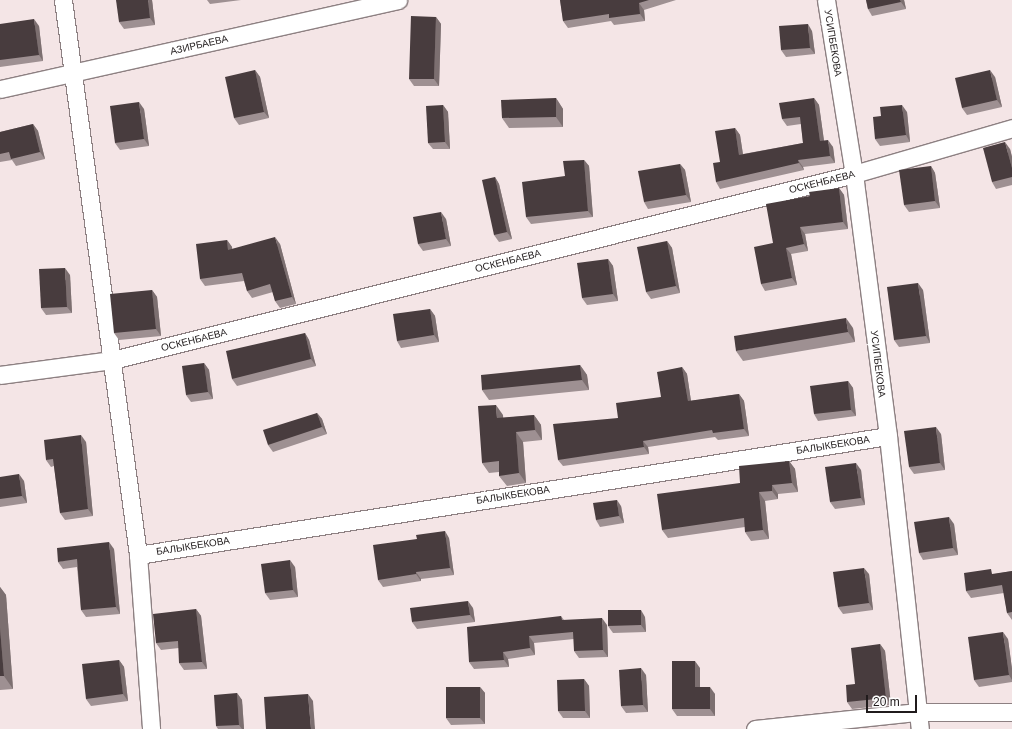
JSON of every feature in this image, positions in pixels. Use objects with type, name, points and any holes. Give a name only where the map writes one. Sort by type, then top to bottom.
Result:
[{"type":"street","points":[[63,0],[113,360],[138,555],[151,729]]},
{"type":"street","name":"АЗИРБАЕВА","points":[[0,89],[74,74],[398,0]]},
{"type":"street","name":"УСИПБЕКОВА","points":[[826,0],[854,174],[888,436],[920,729]]},
{"type":"street","name":"ОСКЕНБАЕВА","points":[[0,375],[113,360],[854,174],[1012,128]]},
{"type":"street","name":"БАЛЫКБЕКОВА","points":[[138,555],[888,436]]},
{"type":"street","points":[[755,729],[918,712],[1012,712]]},
{"type":"building","points":[[116,0],[148,0],[150,18],[119,22]]},
{"type":"building","points":[[560,0],[649,0],[639,3],[640,14],[609,18],[609,14],[563,21]]},
{"type":"building","points":[[866,0],[900,0],[901,2],[868,9]]},
{"type":"building","points":[[411,16],[436,17],[434,79],[409,79]]},
{"type":"building","points":[[34,19],[39,55],[0,60],[0,24]]},
{"type":"building","points":[[808,24],[810,48],[781,50],[779,26]]},
{"type":"building","points":[[255,70],[264,112],[234,118],[225,77]]},
{"type":"building","points":[[990,70],[997,100],[962,108],[955,78]]},
{"type":"building","points":[[556,98],[556,117],[502,118],[501,100]]},
{"type":"building","points":[[814,98],[820,141],[828,140],[830,156],[798,160],[799,163],[716,182],[713,163],[720,162],[715,131],[735,128],[739,155],[803,143],[800,117],[782,119],[779,103]]},
{"type":"building","points":[[139,102],[144,139],[115,143],[110,106]]},
{"type":"building","points":[[443,105],[445,142],[428,143],[426,106]]},
{"type":"building","points":[[902,105],[906,135],[875,139],[873,117],[881,116],[880,107]]},
{"type":"building","points":[[33,124],[40,152],[11,159],[9,152],[0,154],[0,132]]},
{"type":"building","points":[[1005,142],[1012,168],[1012,177],[992,182],[983,148]]},
{"type":"building","points":[[584,160],[588,211],[526,217],[522,182],[565,176],[563,161]]},
{"type":"building","points":[[680,164],[686,195],[644,202],[638,171]]},
{"type":"building","points":[[931,166],[935,201],[904,205],[899,170]]},
{"type":"building","points":[[495,177],[507,232],[494,235],[482,180]]},
{"type":"building","points":[[839,188],[843,222],[800,227],[804,244],[786,248],[792,278],[761,284],[754,247],[773,243],[766,204],[810,196],[809,192]]},
{"type":"building","points":[[441,212],[446,239],[418,244],[413,217]]},
{"type":"building","points":[[275,237],[292,297],[275,301],[270,284],[247,291],[242,273],[200,279],[196,244],[227,240],[228,250]]},
{"type":"building","points":[[667,241],[676,286],[646,292],[637,247]]},
{"type":"building","points":[[608,259],[613,294],[582,298],[577,263]]},
{"type":"building","points":[[65,268],[67,307],[41,308],[39,269]]},
{"type":"building","points":[[918,283],[926,336],[894,340],[887,287]]},
{"type":"building","points":[[152,290],[156,329],[114,333],[110,294]]},
{"type":"building","points":[[430,309],[434,335],[397,341],[393,314]]},
{"type":"building","points":[[846,318],[848,332],[736,351],[734,336]]},
{"type":"building","points":[[305,333],[311,359],[232,379],[226,351]]},
{"type":"building","points":[[204,363],[208,392],[186,395],[182,366]]},
{"type":"building","points":[[580,365],[582,380],[482,390],[481,375]]},
{"type":"building","points":[[682,367],[688,401],[739,394],[744,429],[713,433],[712,430],[643,441],[644,447],[558,460],[553,424],[618,418],[616,403],[661,397],[657,372]]},
{"type":"building","points":[[848,381],[851,410],[814,414],[810,386]]},
{"type":"building","points":[[496,405],[497,418],[534,415],[535,430],[516,432],[519,473],[499,476],[499,461],[482,463],[478,406]]},
{"type":"building","points":[[317,413],[322,427],[268,445],[263,430]]},
{"type":"building","points":[[936,427],[940,463],[909,467],[904,431]]},
{"type":"building","points":[[81,435],[88,509],[60,513],[53,459],[46,460],[44,440]]},
{"type":"building","points":[[789,461],[792,483],[772,485],[772,491],[759,492],[763,530],[745,532],[744,518],[662,530],[657,494],[740,483],[739,466]]},
{"type":"building","points":[[856,463],[861,498],[830,502],[825,467]]},
{"type":"building","points":[[19,474],[22,496],[0,499],[0,477]]},
{"type":"building","points":[[617,500],[619,516],[596,520],[593,503]]},
{"type":"building","points":[[949,517],[953,548],[919,553],[914,522]]},
{"type":"building","points":[[445,531],[450,568],[416,572],[416,574],[378,580],[373,545],[417,539],[416,535]]},
{"type":"building","points":[[109,542],[116,607],[81,610],[77,559],[58,562],[57,548]]},
{"type":"building","points":[[290,560],[293,590],[265,593],[261,564]]},
{"type":"building","points":[[864,568],[869,603],[838,607],[833,572]]},
{"type":"building","points":[[991,569],[992,574],[1012,571],[1012,612],[1007,613],[1002,585],[966,591],[964,573]]},
{"type":"building","points":[[468,601],[470,615],[412,622],[410,608]]},
{"type":"building","points":[[196,609],[202,662],[179,663],[178,641],[156,643],[153,614]]},
{"type":"building","points":[[608,610],[641,610],[641,625],[608,626]]},
{"type":"building","points":[[561,616],[562,620],[602,618],[603,650],[574,651],[573,632],[529,636],[530,648],[503,652],[504,660],[469,662],[467,627]]},
{"type":"building","points":[[0,628],[4,676],[0,676]]},
{"type":"building","points":[[1003,632],[1009,675],[974,680],[968,637]]},
{"type":"building","points":[[880,644],[886,698],[847,702],[846,685],[855,684],[851,648]]},
{"type":"building","points":[[119,660],[123,694],[86,699],[82,664]]},
{"type":"building","points":[[672,661],[695,661],[695,687],[710,687],[710,709],[672,709]]},
{"type":"building","points":[[641,668],[643,705],[621,706],[619,670]]},
{"type":"building","points":[[584,679],[585,711],[558,711],[557,680]]},
{"type":"building","points":[[446,687],[480,687],[480,718],[446,718]]},
{"type":"building","points":[[237,693],[239,725],[216,726],[214,695]]},
{"type":"building","points":[[308,694],[311,729],[266,729],[264,697]]}]
